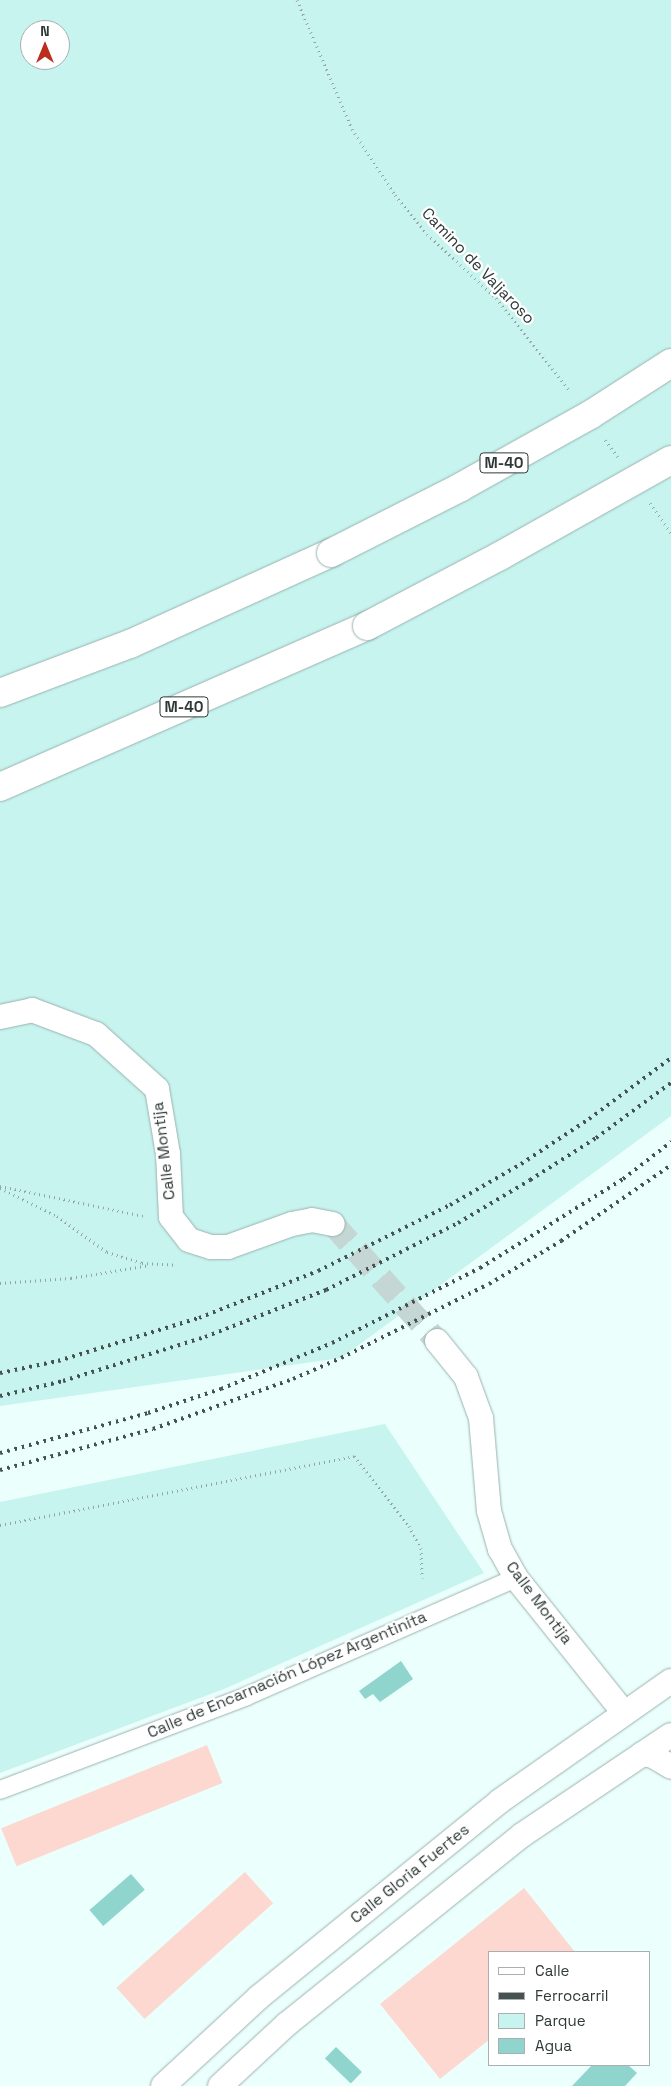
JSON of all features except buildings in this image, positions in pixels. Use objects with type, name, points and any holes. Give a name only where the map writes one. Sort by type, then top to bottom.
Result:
[{"type":"highway","name":"M-40","points":[[0,693],[130,644],[331,553],[461,487],[590,415],[671,363]]},
{"type":"highway","name":"M-40","points":[[0,787],[367,626],[500,556],[671,460]]},
{"type":"street","name":"Calle Montija","points":[[0,1017],[32,1010],[96,1034],[157,1089],[168,1154],[171,1217],[189,1240],[211,1247],[228,1247],[292,1224],[312,1220],[333,1224]]},
{"type":"street","name":"Calle Montija","points":[[437,1341],[466,1377],[481,1418],[489,1511],[500,1549],[516,1578],[624,1713]]},
{"type":"street","name":"Calle de Encarnación López Argentinita","points":[[0,1790],[247,1696],[516,1578]]},
{"type":"street","name":"Calle Gloria Fuertes","points":[[163,2086],[259,1997],[492,1807],[671,1681]]},
{"type":"street","points":[[220,2086],[287,2024],[522,1835],[671,1735]]},
{"type":"street","points":[[642,1754],[653,1756],[671,1767]]},
{"type":"path","name":"Camino de Valjaroso","points":[[297,0],[352,129],[395,195],[427,234],[496,298],[549,360],[576,399]]},
{"type":"path","points":[[604,438],[621,462]]},
{"type":"path","points":[[649,501],[671,533]]},
{"type":"path","points":[[0,1187],[130,1216],[171,1217]]},
{"type":"path","points":[[0,1187],[57,1216],[107,1252],[142,1264],[181,1264]]},
{"type":"path","points":[[0,1282],[71,1278],[156,1264]]},
{"type":"path","points":[[0,1525],[354,1456],[410,1526],[421,1548],[422,1578]]},
{"type":"green space","points":[[0,0],[671,0],[671,1116],[341,1358],[0,1406]]},
{"type":"green space","points":[[385,1424],[484,1573],[224,1689],[0,1773],[0,1502]]},
{"type":"water","points":[[401,1661],[413,1679],[380,1702],[373,1694],[365,1699],[359,1691]]},
{"type":"water","points":[[131,1874],[145,1890],[103,1926],[89,1910]]},
{"type":"water","points":[[336,2047],[362,2072],[351,2084],[325,2059]]},
{"type":"water","points":[[591,2066],[629,2066],[637,2073],[625,2086],[572,2086]]},
{"type":"tunnel","points":[[333,1224],[437,1341]]},
{"type":"railway","points":[[0,1373],[58,1361],[199,1318],[318,1271],[450,1205],[521,1164],[589,1119],[671,1058]]},
{"type":"railway","points":[[0,1396],[63,1381],[205,1337],[326,1290],[458,1223],[530,1180],[596,1138],[671,1083]]},
{"type":"railway","points":[[0,1453],[148,1413],[221,1389],[332,1343],[480,1268],[623,1179],[671,1142]]},
{"type":"railway","points":[[0,1470],[153,1429],[293,1379],[341,1358],[489,1284],[561,1241],[671,1165]]}]
